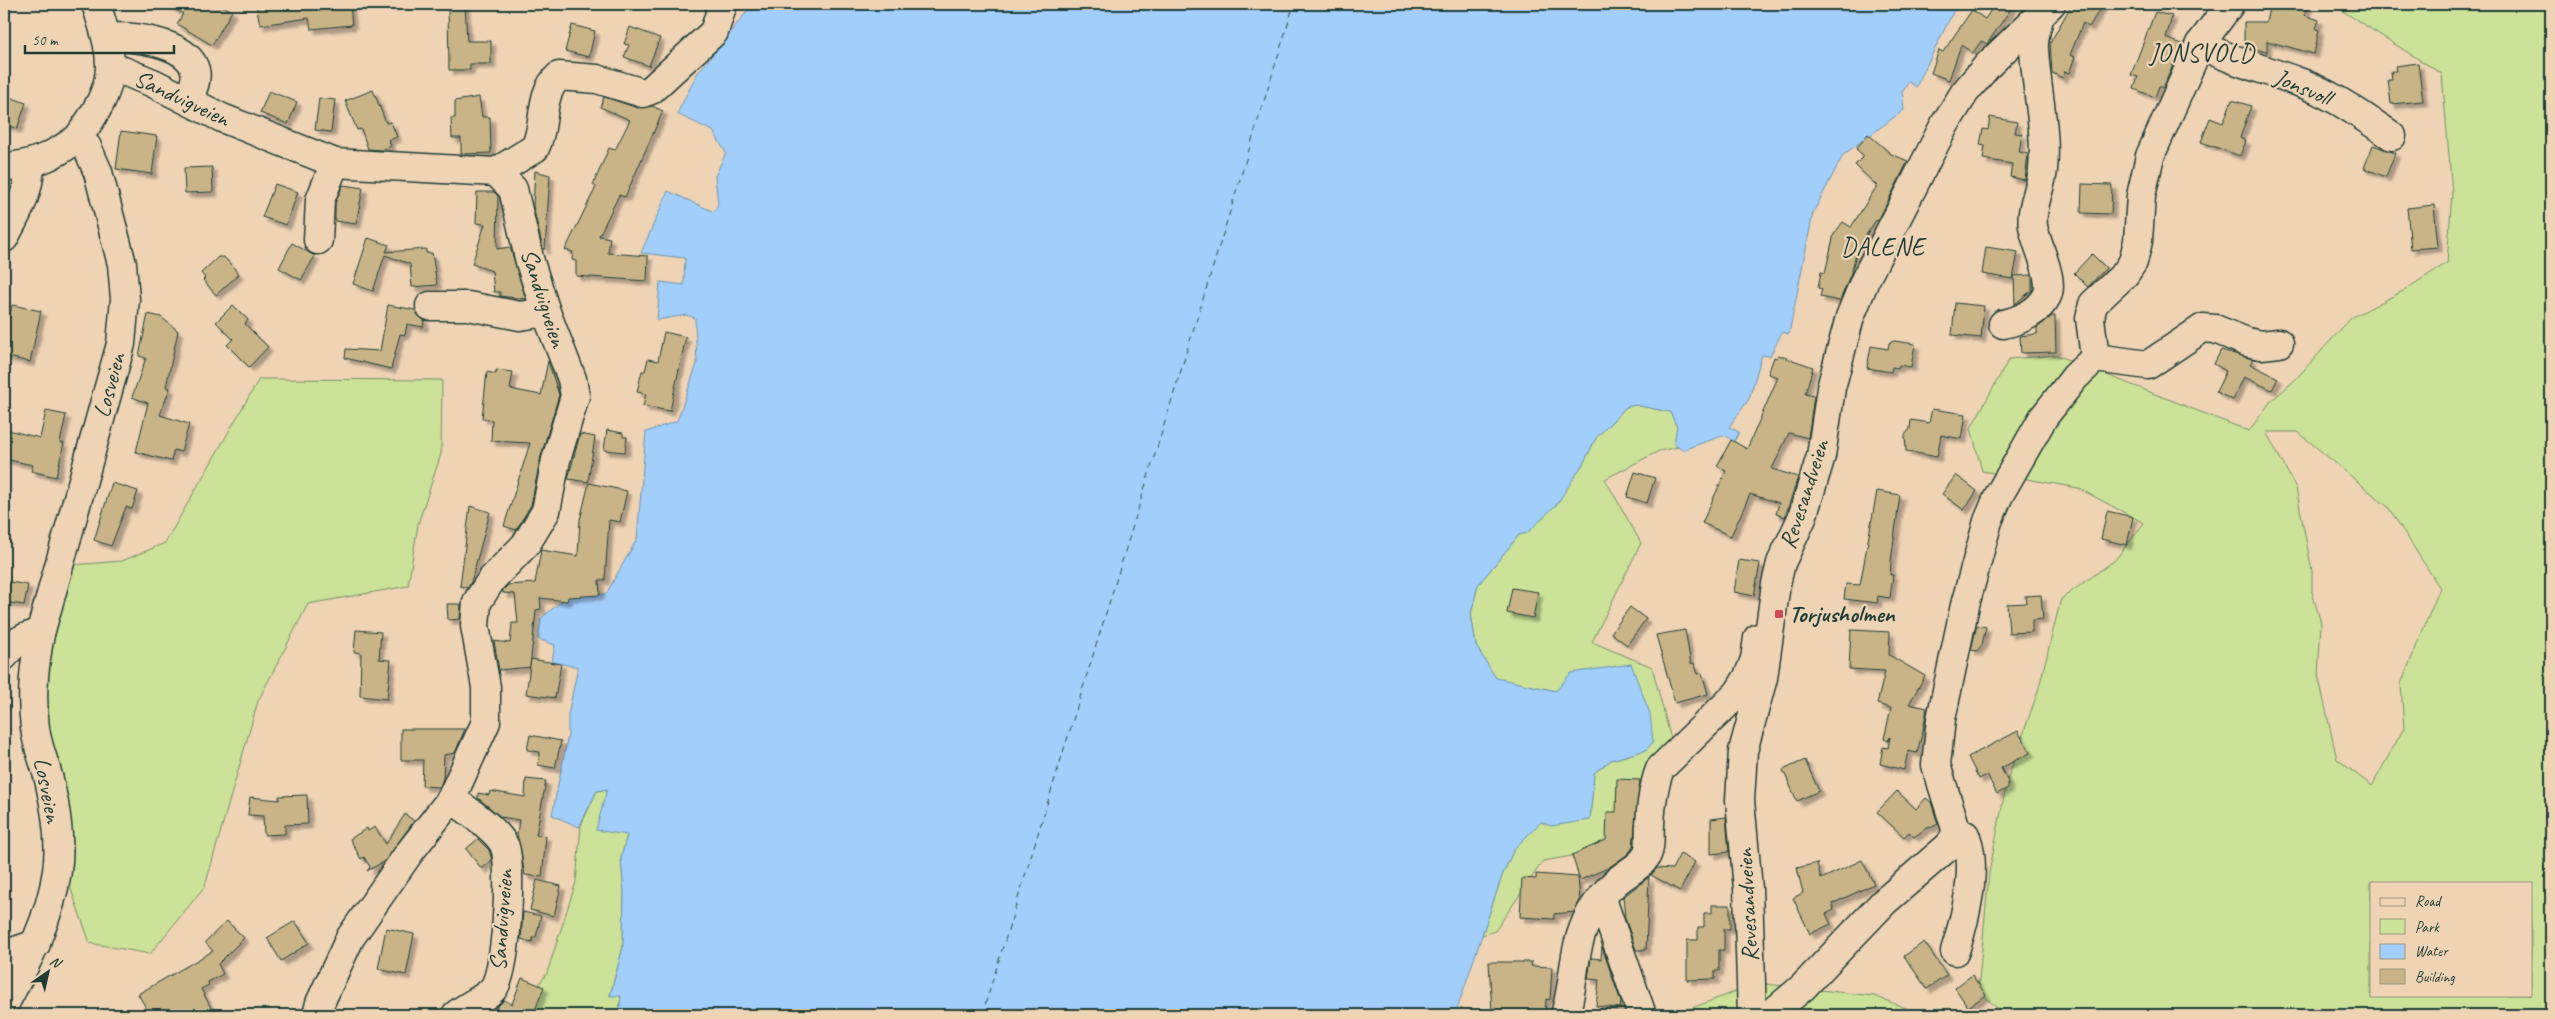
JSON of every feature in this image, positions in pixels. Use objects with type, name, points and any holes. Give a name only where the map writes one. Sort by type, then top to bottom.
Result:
[{"type":"street","name":"Sandvigveien","points":[[78,138],[101,101],[111,66],[107,38],[96,4]]},
{"type":"street","points":[[496,172],[535,148],[543,123],[546,93],[552,83],[560,76],[597,79],[643,93],[651,90],[714,32],[723,4]]},
{"type":"street","points":[[2095,358],[2090,318],[2093,304],[2124,274],[2133,262],[2138,241],[2141,196],[2150,156],[2200,44],[2230,4]]},
{"type":"street","points":[[2003,324],[2021,319],[2041,305],[2048,291],[2047,274],[2033,225],[2041,188],[2044,160],[2041,102],[2034,48],[2046,9]]},
{"type":"street","name":"Revesandveien","points":[[1752,1015],[1748,889],[1740,800],[1740,775],[1743,751],[1763,678],[1771,607],[1781,563],[1802,518],[1821,456],[1831,388],[1850,317],[1864,280],[1945,124],[1965,92],[1988,65],[2046,9]]},
{"type":"street","points":[[107,38],[123,36],[167,46],[182,52],[194,67],[195,83],[188,100]]},
{"type":"street","name":"Jonsvoll","points":[[2200,44],[2254,68],[2298,81],[2348,107],[2392,136]]},
{"type":"street","name":"Sandvigveien","points":[[111,66],[154,83],[222,118],[335,163],[496,172],[513,189],[530,262],[546,312],[572,379],[575,396],[556,460],[546,511],[526,544],[492,579],[477,602],[475,626],[486,687],[486,722],[451,799],[409,853],[350,938],[320,1003],[317,1015]]},
{"type":"street","points":[[4,238],[20,209],[28,188],[17,165],[59,151],[78,138]]},
{"type":"street","name":"Losveien","points":[[4,1005],[36,944],[51,900],[57,870],[58,848],[50,784],[35,730],[32,677],[40,634],[121,344],[125,299],[122,264],[98,172],[87,147],[78,138]]},
{"type":"street","points":[[318,240],[320,200],[335,163]]},
{"type":"street","points":[[430,306],[468,306],[520,316],[546,312]]},
{"type":"street","points":[[2095,358],[2148,365],[2203,328],[2215,329],[2247,342],[2261,344],[2279,343]]},
{"type":"street","points":[[1770,1015],[1803,986],[1884,902],[1950,845],[1957,832],[1936,766],[1941,719],[1965,605],[1988,521],[1999,495],[2043,418],[2075,377],[2095,358]]},
{"type":"street","points":[[1564,1015],[1568,1002],[1573,960],[1581,934],[1592,911],[1614,884],[1641,863],[1648,852],[1650,809],[1654,784],[1660,769],[1738,693],[1748,677],[1755,659],[1764,611],[1771,607]]},
{"type":"street","points":[[4,656],[11,647],[25,636],[40,634]]},
{"type":"street","name":"Sandvigveien","points":[[451,799],[480,819],[504,846],[508,895],[502,966],[493,989],[456,1015]]},
{"type":"street","points":[[1955,951],[1963,926],[1971,865],[1969,844],[1965,835],[1957,832]]},
{"type":"street","points":[[1602,899],[1642,1015]]},
{"type":"street","points":[[4,955],[36,944]]},
{"type":"green space","points":[[2343,4],[2551,4],[2551,1015],[2005,1015],[1978,991],[1989,873],[2007,781],[2038,691],[2061,599],[2115,560],[2144,523],[2078,488],[1982,471],[1971,428],[2009,359],[2056,355],[2249,431],[2271,401],[2295,380],[2351,318],[2403,291],[2447,263],[2452,192],[2442,74],[2341,10]],"holes":[[[2266,432],[2298,432],[2388,507],[2440,588],[2401,684],[2404,728],[2372,786],[2337,759],[2318,675],[2321,623],[2312,592],[2312,571],[2296,488]]]},
{"type":"green space","points":[[259,379],[442,380],[441,454],[418,524],[408,586],[308,604],[258,701],[205,886],[150,954],[90,943],[67,878],[37,674],[72,565],[122,561],[165,543]]},
{"type":"green space","points":[[1635,405],[1670,412],[1677,427],[1674,444],[1678,447],[1659,451],[1605,479],[1641,543],[1592,642],[1652,667],[1672,743],[1600,851],[1543,861],[1495,931],[1482,935],[1502,876],[1514,849],[1541,822],[1590,820],[1594,773],[1611,760],[1646,750],[1556,691],[1496,679],[1476,646],[1471,614],[1478,585],[1519,535],[1527,533],[1583,464],[1596,438],[1626,407]]},
{"type":"green space","points":[[607,789],[627,835],[621,858],[624,892],[623,947],[610,995],[621,996],[619,1012],[612,1015],[517,1015],[547,973],[576,882],[581,825],[597,791]]},
{"type":"green space","points":[[1757,983],[1874,996],[1924,1015],[1674,1015]]},
{"type":"water","points":[[753,4],[1957,4],[1916,87],[1909,82],[1902,92],[1904,110],[1843,155],[1813,213],[1789,334],[1782,332],[1770,356],[1762,355],[1749,399],[1729,427],[1739,432],[1734,442],[1725,435],[1682,450],[1674,444],[1677,427],[1670,412],[1635,405],[1626,407],[1596,438],[1583,464],[1557,504],[1527,533],[1519,535],[1478,585],[1471,614],[1476,646],[1496,678],[1556,691],[1571,673],[1631,664],[1650,714],[1653,742],[1646,750],[1611,760],[1594,773],[1590,820],[1551,826],[1541,822],[1514,849],[1502,876],[1455,1015],[612,1015],[619,1012],[621,996],[610,996],[623,947],[624,892],[621,858],[627,835],[596,830],[607,789],[597,791],[579,827],[552,815],[568,735],[568,715],[578,667],[552,662],[555,645],[538,639],[541,618],[568,596],[606,594],[637,539],[646,432],[677,421],[697,364],[695,318],[686,315],[657,320],[660,282],[684,285],[685,258],[641,253],[668,191],[714,212],[718,204],[715,176],[726,153],[713,131],[677,114],[697,74]]},
{"type":"building","points":[[166,4],[220,4],[232,11],[212,45],[177,24],[183,14]]},
{"type":"building","points":[[256,4],[350,4],[352,25],[311,29],[309,18],[260,25]]},
{"type":"building","points":[[448,4],[465,4],[467,41],[491,41],[491,64],[470,64],[470,70],[449,70]]},
{"type":"building","points":[[1995,4],[2014,4],[1987,44],[1981,41],[1973,53],[1961,45],[1949,80],[1931,73],[1939,50],[1943,52],[1972,10],[1985,19]]},
{"type":"building","points":[[2072,4],[2103,4],[2089,27],[2083,23],[2070,55],[2075,57],[2069,73],[2065,71],[2063,78],[2052,73],[2050,43]]},
{"type":"building","points":[[2270,4],[2309,4],[2304,15],[2319,20],[2316,29],[2319,30],[2314,54],[2267,41],[2267,52],[2244,46],[2244,22],[2266,22]]},
{"type":"building","points":[[2155,12],[2172,16],[2166,38],[2182,44],[2163,88],[2159,86],[2155,97],[2134,89],[2138,77],[2131,75]]},
{"type":"building","points":[[572,25],[595,31],[589,57],[565,51]]},
{"type":"building","points":[[630,27],[660,38],[649,66],[624,57],[629,45],[624,44]]},
{"type":"building","points":[[2418,63],[2423,101],[2391,104],[2388,80],[2392,80],[2391,71],[2396,71],[2395,66]]},
{"type":"building","points":[[373,90],[386,123],[391,122],[397,137],[389,140],[391,146],[381,150],[368,149],[361,129],[357,130],[345,101]]},
{"type":"building","points":[[269,91],[297,102],[288,124],[260,113]]},
{"type":"building","points":[[4,95],[26,103],[17,129],[4,124]]},
{"type":"building","points":[[479,97],[482,117],[490,117],[491,153],[461,154],[461,138],[452,138],[451,118],[455,118],[455,101]]},
{"type":"building","points":[[604,97],[638,108],[652,106],[663,111],[625,197],[619,195],[599,236],[610,238],[608,253],[648,256],[647,281],[576,276],[576,261],[572,260],[573,252],[565,250],[596,187],[593,185],[609,148],[615,150],[630,120],[600,107]]},
{"type":"building","points":[[319,98],[335,100],[331,132],[315,130]]},
{"type":"building","points":[[2232,100],[2251,106],[2240,138],[2246,141],[2240,156],[2201,142],[2210,118],[2223,123]]},
{"type":"building","points":[[1990,117],[2017,122],[2015,133],[2022,134],[2019,152],[2028,154],[2025,180],[2010,177],[2012,164],[1983,159],[1985,146],[1980,145],[1983,129],[1988,130]]},
{"type":"building","points":[[121,131],[157,136],[152,174],[116,169]]},
{"type":"building","points":[[1868,134],[1891,154],[1908,161],[1878,221],[1876,220],[1857,249],[1852,270],[1840,301],[1820,297],[1822,289],[1818,288],[1821,272],[1825,273],[1834,234],[1843,222],[1851,227],[1877,186],[1855,165],[1864,156],[1856,149]]},
{"type":"building","points":[[2373,145],[2395,153],[2386,177],[2364,168]]},
{"type":"building","points":[[212,167],[213,192],[185,193],[184,168]]},
{"type":"building","points":[[535,171],[550,175],[545,249],[543,249],[533,206]]},
{"type":"building","points":[[275,184],[298,192],[286,225],[262,217]]},
{"type":"building","points":[[2082,184],[2112,185],[2111,214],[2081,213]]},
{"type":"building","points":[[343,185],[363,188],[356,224],[335,221],[335,203]]},
{"type":"building","points":[[477,192],[494,192],[498,196],[497,249],[510,247],[526,299],[500,296],[500,292],[494,292],[492,271],[472,264],[485,224],[476,223]]},
{"type":"building","points":[[2434,205],[2438,247],[2411,249],[2407,208]]},
{"type":"building","points":[[368,238],[389,245],[386,252],[426,249],[426,253],[432,253],[437,285],[412,287],[410,264],[385,255],[373,291],[353,284]]},
{"type":"building","points":[[292,243],[315,256],[301,280],[279,268]]},
{"type":"building","points":[[1986,247],[2018,252],[2013,279],[1982,274]]},
{"type":"building","points":[[2092,254],[2106,268],[2088,287],[2074,273]]},
{"type":"building","points":[[218,257],[224,257],[239,274],[216,295],[203,280],[205,278],[201,273]]},
{"type":"building","points":[[2032,275],[2032,290],[2015,304],[2014,276]]},
{"type":"building","points":[[1955,303],[1984,306],[1981,338],[1952,335]]},
{"type":"building","points":[[12,305],[41,311],[30,362],[4,356],[4,342]]},
{"type":"building","points":[[233,305],[248,320],[245,324],[268,347],[249,367],[227,345],[233,339],[216,322]]},
{"type":"building","points":[[388,305],[415,310],[424,320],[423,327],[407,324],[405,335],[400,334],[391,369],[345,358],[346,349],[380,351]]},
{"type":"building","points":[[148,314],[161,317],[178,331],[166,387],[170,388],[160,415],[189,424],[181,452],[174,450],[171,461],[136,452],[148,403],[132,397],[146,358],[139,356]]},
{"type":"building","points":[[2052,316],[2055,316],[2056,352],[2021,353],[2020,336],[2037,334],[2037,328]]},
{"type":"building","points":[[664,332],[686,337],[670,411],[643,406],[646,394],[637,392],[642,371],[645,371],[648,359],[658,361]]},
{"type":"building","points":[[1894,341],[1915,344],[1911,367],[1899,365],[1898,368],[1892,367],[1891,372],[1867,368],[1871,346],[1888,349],[1889,343]]},
{"type":"building","points":[[2221,350],[2253,359],[2250,364],[2278,378],[2272,390],[2244,377],[2233,400],[2216,392],[2226,371],[2214,364]]},
{"type":"building","points":[[1778,355],[1813,367],[1805,394],[1814,396],[1808,438],[1789,433],[1772,469],[1798,477],[1785,517],[1776,514],[1779,503],[1750,494],[1731,536],[1702,523],[1726,471],[1717,466],[1731,440],[1747,449],[1778,377],[1768,374],[1774,357],[1777,358]]},
{"type":"building","points":[[548,361],[559,395],[541,456],[531,505],[516,530],[504,526],[530,443],[491,441],[492,420],[482,418],[487,372],[496,374],[496,370],[513,372],[510,389],[541,395]]},
{"type":"building","points":[[1932,409],[1966,414],[1962,439],[1941,435],[1937,457],[1906,451],[1905,435],[1910,429],[1911,420],[1929,423]]},
{"type":"building","points":[[46,411],[66,415],[60,443],[64,443],[56,477],[31,471],[33,465],[4,459],[4,429],[40,438]]},
{"type":"building","points":[[607,430],[623,433],[623,437],[627,437],[625,452],[604,450]]},
{"type":"building","points":[[580,434],[595,437],[588,482],[568,479]]},
{"type":"building","points":[[1635,472],[1655,478],[1647,503],[1627,497]]},
{"type":"building","points":[[1956,475],[1977,491],[1964,510],[1942,494]]},
{"type":"building","points":[[112,483],[138,491],[132,509],[126,507],[111,546],[94,540]]},
{"type":"building","points":[[589,483],[627,491],[620,522],[609,520],[605,580],[599,580],[600,595],[568,597],[567,601],[540,598],[541,609],[536,610],[530,667],[499,670],[494,641],[510,643],[512,623],[518,623],[515,594],[503,593],[503,590],[508,585],[535,583],[541,550],[578,556],[580,520]]},
{"type":"building","points":[[1877,491],[1900,495],[1891,561],[1890,575],[1893,575],[1890,598],[1878,596],[1877,603],[1844,599],[1846,584],[1860,585]]},
{"type":"building","points":[[470,506],[490,512],[468,588],[460,586]]},
{"type":"building","points":[[2107,511],[2133,517],[2127,545],[2101,539]]},
{"type":"building","points":[[1739,560],[1760,563],[1754,596],[1734,592]]},
{"type":"building","points":[[4,581],[28,585],[24,605],[4,602]]},
{"type":"building","points":[[1512,588],[1538,592],[1533,618],[1507,613]]},
{"type":"building","points":[[2041,595],[2043,619],[2032,620],[2032,632],[2009,633],[2007,604],[2026,603],[2025,596]]},
{"type":"building","points":[[447,604],[461,604],[460,619],[448,620]]},
{"type":"building","points":[[1630,607],[1646,619],[1627,645],[1611,633]]},
{"type":"building","points":[[1977,625],[1986,627],[1982,645],[1977,651],[1971,650]]},
{"type":"building","points":[[356,630],[381,632],[379,659],[391,660],[387,699],[360,696],[361,653],[354,652]]},
{"type":"building","points":[[1685,630],[1691,664],[1694,663],[1698,674],[1702,673],[1708,694],[1675,703],[1656,635]]},
{"type":"building","points":[[1851,630],[1890,632],[1889,655],[1925,676],[1909,704],[1927,708],[1923,730],[1917,753],[1908,751],[1904,770],[1880,764],[1883,747],[1888,748],[1890,737],[1888,741],[1884,739],[1891,708],[1877,704],[1885,671],[1849,669]]},
{"type":"building","points":[[531,659],[561,664],[555,698],[526,694]]},
{"type":"building","points":[[401,729],[465,729],[455,753],[444,755],[443,778],[440,787],[422,786],[423,760],[401,760]]},
{"type":"building","points":[[2018,731],[2030,753],[2001,768],[2008,782],[2008,788],[1997,794],[1987,775],[1979,779],[1968,757]]},
{"type":"building","points":[[530,735],[561,741],[555,768],[538,765],[540,752],[527,750]]},
{"type":"building","points":[[1805,760],[1819,791],[1797,801],[1783,770]]},
{"type":"building","points":[[526,779],[546,781],[536,835],[546,836],[542,877],[525,875],[517,834],[519,820],[501,817],[478,798],[478,793],[489,795],[490,791],[525,797]]},
{"type":"building","points":[[1617,779],[1640,780],[1633,847],[1628,854],[1608,868],[1580,880],[1572,855],[1606,840],[1607,812],[1616,812]]},
{"type":"building","points":[[1897,791],[1916,809],[1926,798],[1931,802],[1938,824],[1930,828],[1928,827],[1914,837],[1909,832],[1904,837],[1877,812]]},
{"type":"building","points":[[307,795],[308,824],[285,825],[285,834],[264,835],[263,816],[248,815],[250,797],[279,800],[279,796]]},
{"type":"building","points":[[405,814],[414,821],[385,861],[367,871],[370,867],[364,857],[361,859],[350,839],[367,828],[368,831],[375,827],[386,844]]},
{"type":"building","points":[[1726,817],[1729,852],[1711,854],[1711,819]]},
{"type":"building","points":[[478,839],[489,850],[492,860],[482,869],[466,849]]},
{"type":"building","points":[[1680,854],[1695,862],[1680,891],[1651,875],[1657,868],[1672,869]]},
{"type":"building","points":[[1862,860],[1874,884],[1832,904],[1834,910],[1826,914],[1831,924],[1810,934],[1793,898],[1803,893],[1797,868],[1817,863],[1821,879]]},
{"type":"building","points":[[1536,874],[1578,877],[1580,900],[1574,912],[1554,914],[1554,919],[1520,917],[1522,878],[1536,879]]},
{"type":"building","points":[[1649,877],[1646,950],[1636,950],[1625,918],[1623,897]]},
{"type":"building","points":[[537,880],[561,886],[554,916],[530,910]]},
{"type":"building","points":[[1712,905],[1730,905],[1730,929],[1724,929],[1724,950],[1719,950],[1719,971],[1715,971],[1715,979],[1687,980],[1687,940],[1698,940],[1698,927],[1704,927],[1704,913],[1712,913]]},
{"type":"building","points":[[523,912],[541,916],[536,937],[533,937],[532,942],[521,939]]},
{"type":"building","points":[[227,921],[244,938],[218,964],[223,974],[208,982],[209,985],[201,989],[215,1015],[150,1015],[138,994],[213,951],[205,942]]},
{"type":"building","points":[[295,921],[309,943],[281,961],[267,938]]},
{"type":"building","points":[[386,928],[414,934],[406,975],[378,969]]},
{"type":"building","points":[[1924,942],[1947,975],[1927,989],[1904,956]]},
{"type":"building","points":[[1602,947],[1621,1002],[1620,1008],[1596,1006],[1599,980],[1588,979],[1591,958],[1601,959]]},
{"type":"building","points":[[1489,962],[1532,962],[1531,966],[1552,967],[1550,1000],[1546,999],[1545,1015],[1526,1015],[1526,1011],[1492,1012]]},
{"type":"building","points":[[1972,975],[1986,995],[1968,1007],[1955,988]]},
{"type":"building","points":[[522,978],[544,987],[533,1015],[489,1015],[504,1000],[512,1004]]},
{"type":"ferry route","points":[[982,1015],[1294,4]]},
{"type":"place","name":"Torjusholmen","points":[[1779,614]]},
{"type":"district","name":"JONSVOLD","points":[[2202,53]]},
{"type":"district","name":"DALENE","points":[[1883,247]]}]
